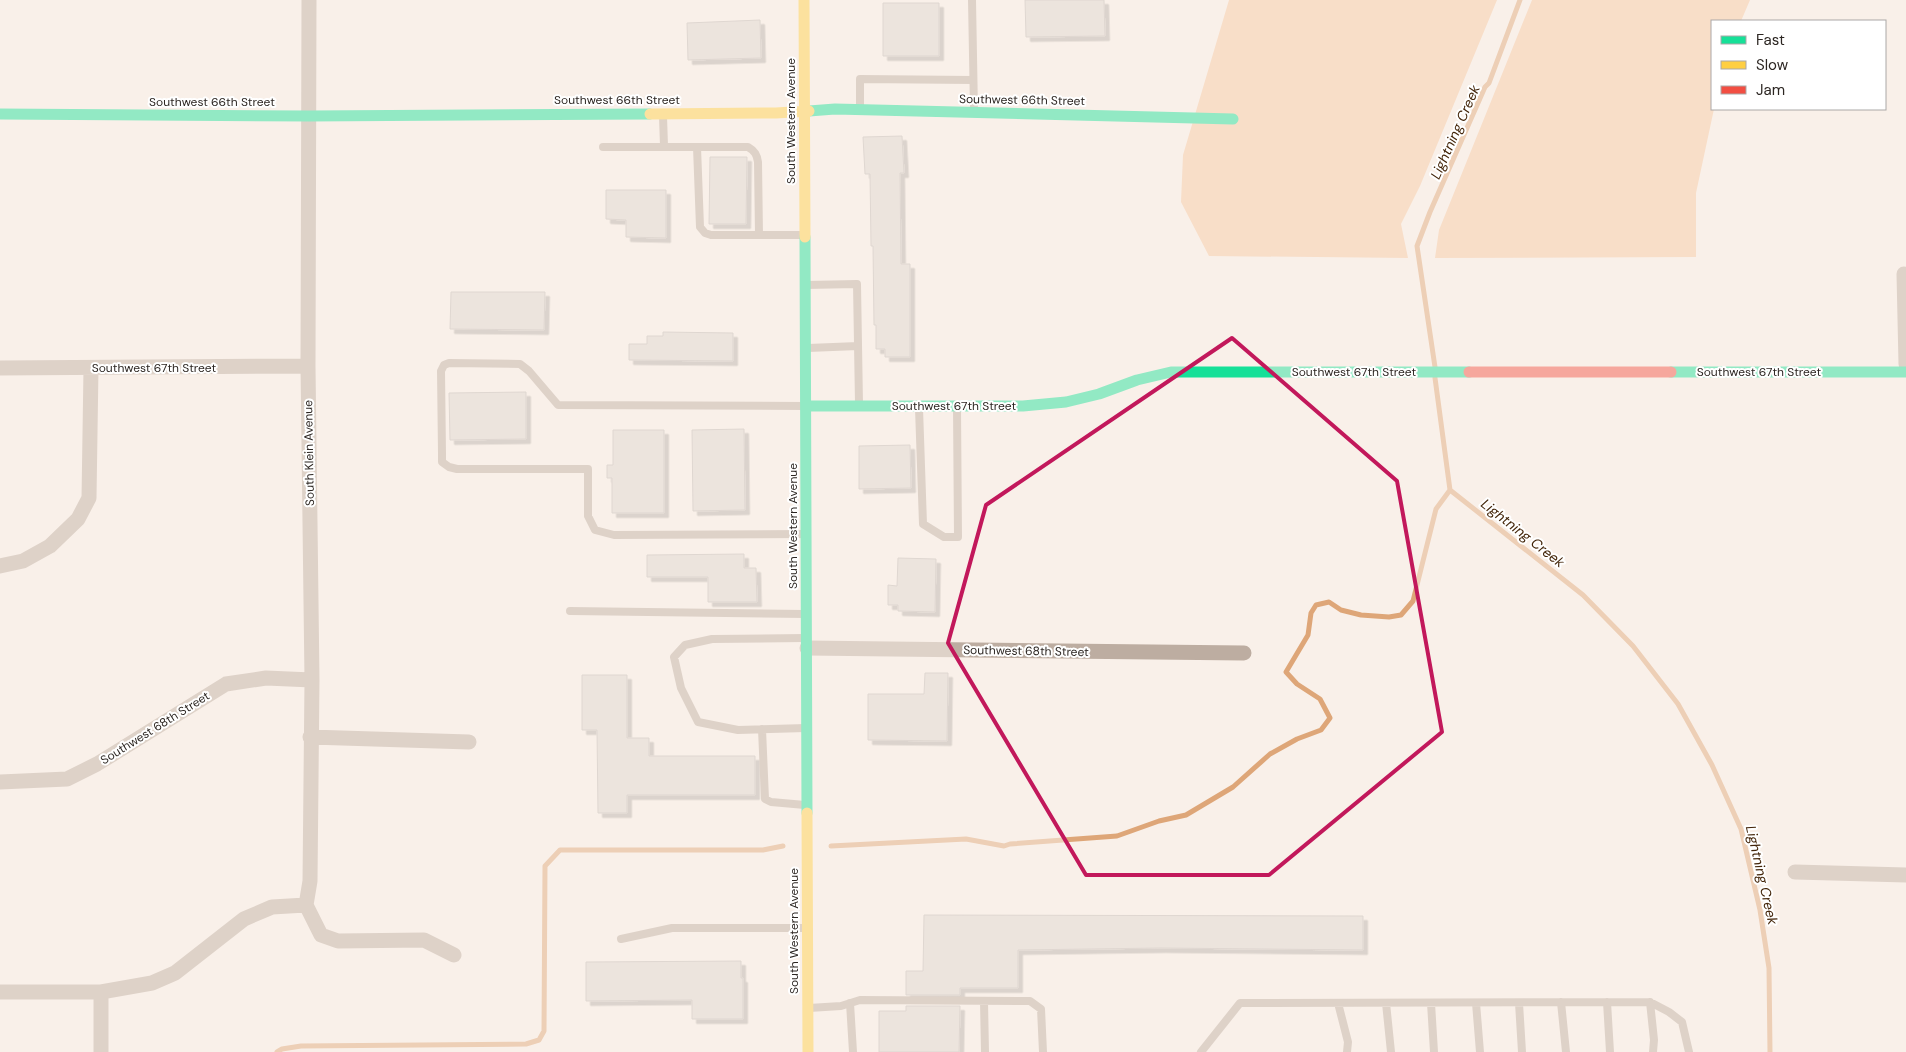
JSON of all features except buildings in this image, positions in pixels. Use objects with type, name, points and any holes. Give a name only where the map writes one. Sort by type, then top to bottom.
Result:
[{"type":"street","name":"South Klein Avenue","points":[[306,905],[310,881],[312,680],[308,366],[309,0]]},
{"type":"street","name":"South Western Avenue","points":[[804,0],[808,1052]]},
{"type":"street","name":"Southwest 66th Street","points":[[0,114],[309,116],[776,113],[860,110],[1233,119]]},
{"type":"street","points":[[1904,274],[1906,364]]},
{"type":"street","name":"Southwest 67th Street","points":[[0,368],[308,366]]},
{"type":"street","points":[[0,566],[23,560],[50,546],[78,520],[90,498],[91,368]]},
{"type":"street","name":"Southwest 67th Street","points":[[807,406],[1024,406],[1066,402],[1099,394],[1137,380],[1171,372],[1906,372]]},
{"type":"street","name":"Southwest 68th Street","points":[[807,643],[1244,653]]},
{"type":"street","name":"Southwest 68th Street","points":[[0,782],[67,779],[97,764],[226,684],[266,678],[312,680]]},
{"type":"street","points":[[310,737],[334,736],[469,742]]},
{"type":"street","points":[[1795,872],[1906,874]]},
{"type":"street","points":[[0,992],[101,992],[152,983],[175,973],[244,919],[272,907],[306,905],[321,935],[338,941],[424,940],[454,955]]},
{"type":"street","points":[[101,992],[101,1052]]},
{"type":"lane","points":[[972,0],[974,113]]},
{"type":"lane","points":[[860,110],[860,79],[974,80]]},
{"type":"lane","points":[[663,114],[664,146]]},
{"type":"lane","points":[[603,147],[748,147],[757,156],[758,162],[759,235]]},
{"type":"lane","points":[[697,147],[700,227],[704,233],[711,235],[805,234]]},
{"type":"lane","points":[[806,285],[857,284],[859,406]]},
{"type":"lane","points":[[806,348],[858,346]]},
{"type":"lane","points":[[807,406],[558,405],[529,371],[520,364],[449,363],[444,365],[441,370],[442,462],[449,467],[457,469],[588,469],[588,516],[590,522],[595,530],[614,535],[807,534]]},
{"type":"lane","points":[[919,406],[923,524],[944,537],[958,536],[957,406]]},
{"type":"lane","points":[[570,611],[807,614]]},
{"type":"lane","points":[[807,643],[712,639],[685,645],[674,657],[681,688],[698,722],[738,730],[807,728]]},
{"type":"lane","points":[[762,729],[765,799],[770,802],[807,805]]},
{"type":"lane","points":[[621,939],[672,928],[808,928]]},
{"type":"lane","points":[[808,1008],[841,1006],[860,1000],[1030,1002],[1041,1009],[1043,1052]]},
{"type":"lane","points":[[984,1001],[985,1052]]},
{"type":"lane","points":[[1476,1002],[1480,1052]]},
{"type":"lane","points":[[1519,1002],[1522,1052]]},
{"type":"lane","points":[[1561,1002],[1566,1052]]},
{"type":"lane","points":[[1607,1002],[1610,1052]]},
{"type":"lane","points":[[1650,1002],[1654,1040],[1653,1052]]},
{"type":"lane","points":[[1201,1052],[1240,1003],[1650,1002],[1669,1012],[1682,1022],[1689,1052]]},
{"type":"lane","points":[[850,1003],[853,1052]]},
{"type":"lane","points":[[1338,1003],[1348,1042],[1347,1052]]},
{"type":"lane","points":[[1386,1003],[1391,1052]]},
{"type":"lane","points":[[1430,1003],[1434,1052]]},
{"type":"highlighted area","points":[[1232,338],[1397,481],[1442,732],[1269,875],[1086,875],[948,643],[986,505]]},
{"type":"shaded area","points":[[1229,0],[1497,0],[1420,186],[1401,224],[1408,258],[1209,256],[1181,202],[1183,155]]},
{"type":"shaded area","points":[[1532,0],[1750,0],[1741,20],[1711,20],[1711,110],[1714,110],[1696,193],[1696,257],[1435,258],[1439,230]]},
{"type":"waterway","name":"Lightning Creek","points":[[1435,367],[1417,246],[1485,87],[1489,83],[1520,0]]},
{"type":"waterway","name":"Lightning Creek","points":[[1435,378],[1450,490],[1583,595],[1633,646],[1678,704],[1712,765],[1741,829],[1760,910],[1769,968],[1770,1052]]},
{"type":"waterway","points":[[831,846],[966,839],[1004,846],[1117,836],[1159,821],[1186,815],[1233,787],[1270,754],[1297,739],[1321,730],[1330,718],[1320,699],[1297,684],[1286,672],[1308,635],[1311,613],[1316,605],[1329,602],[1341,610],[1361,615],[1389,617],[1401,615],[1413,601],[1436,509],[1450,490]]},
{"type":"waterway","points":[[277,1052],[282,1049],[301,1046],[526,1044],[539,1040],[544,1031],[545,866],[560,850],[763,850],[783,846]]},
{"type":"traffic: fast","points":[[809,111],[835,109],[1233,119]]},
{"type":"traffic: fast","points":[[0,114],[309,116],[650,114]]},
{"type":"traffic: fast","points":[[805,237],[807,813]]},
{"type":"traffic: fast","points":[[807,406],[1023,406],[1066,402],[1099,394],[1137,380],[1171,372],[1469,372]]},
{"type":"traffic: fast","points":[[1671,372],[1906,372]]},
{"type":"traffic: slow","points":[[804,0],[805,237]]},
{"type":"traffic: slow","points":[[650,114],[809,111]]},
{"type":"traffic: slow","points":[[807,813],[808,1052]]},
{"type":"traffic: jam","points":[[1469,372],[1671,372]]}]
